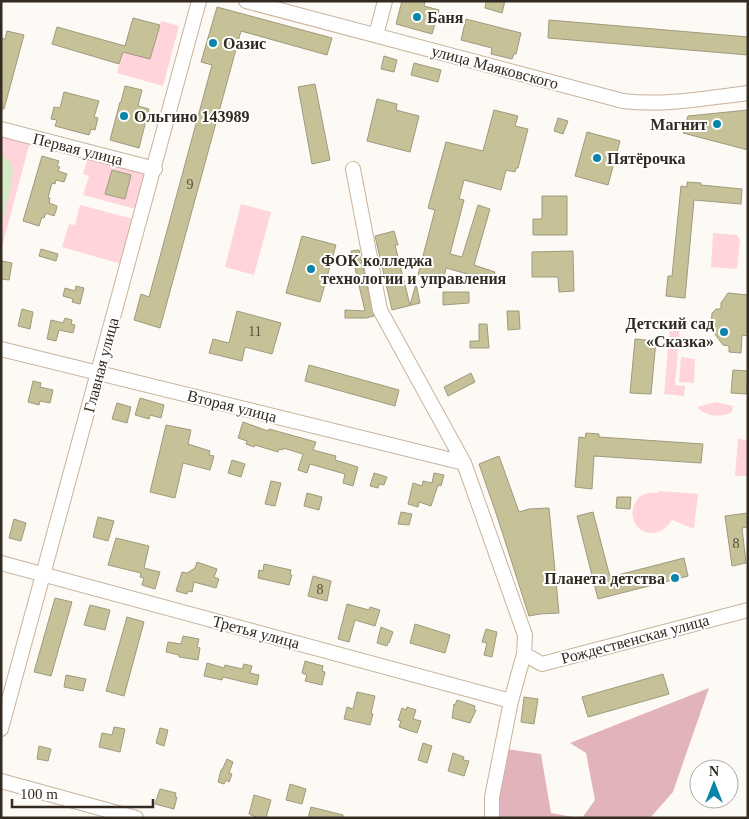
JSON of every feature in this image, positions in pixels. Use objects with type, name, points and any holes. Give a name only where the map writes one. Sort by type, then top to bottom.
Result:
[{"type":"street","name":"Главная улица","points":[[1,729],[155,169],[199,1]]},
{"type":"street","name":"улица Маяковского","points":[[246,1],[623,101],[637,103],[662,102],[748,93]]},
{"type":"street","points":[[376,35],[385,1]]},
{"type":"street","name":"Первая улица","points":[[1,129],[155,169]]},
{"type":"street","points":[[353,169],[380,310],[464,463],[526,635],[524,654],[511,701],[492,797],[492,818]]},
{"type":"street","name":"Вторая улица","points":[[1,349],[464,463]]},
{"type":"street","name":"Третья улица","points":[[1,563],[511,701]]},
{"type":"street","name":"Рождественская улица","points":[[524,654],[542,664],[748,610]]},
{"type":"street","points":[[1,781],[136,818]]},
{"type":"shaded area","points":[[133,18],[160,25],[161,21],[179,26],[163,86],[117,73]]},
{"type":"shaded area","points":[[1,134],[30,142],[1,250]]},
{"type":"shaded area","points":[[1,154],[10,162],[13,170],[1,226]]},
{"type":"shaded area","points":[[88,157],[135,169],[145,174],[136,209],[83,195],[89,176],[83,174]]},
{"type":"shaded area","points":[[241,204],[271,212],[254,275],[225,267]]},
{"type":"shaded area","points":[[80,205],[133,219],[121,264],[62,247],[69,224],[75,225]]},
{"type":"shaded area","points":[[713,233],[737,235],[740,240],[737,269],[711,267]]},
{"type":"shaded area","points":[[670,326],[680,327],[675,385],[685,386],[684,396],[664,394]]},
{"type":"shaded area","points":[[681,357],[695,359],[694,383],[679,382]]},
{"type":"shaded area","points":[[716,402],[733,406],[732,412],[714,416],[705,413],[697,407]]},
{"type":"shaded area","points":[[738,439],[748,440],[748,476],[735,476]]},
{"type":"shaded area","points":[[659,491],[698,494],[694,529],[672,520],[659,532],[644,531],[637,526],[633,519],[635,503],[647,493],[658,493]]},
{"type":"shaded area","points":[[709,688],[673,792],[650,818],[582,818],[595,800],[586,753],[570,743]]},
{"type":"shaded area","points":[[507,749],[541,754],[551,813],[579,818],[499,818],[499,788]]},
{"type":"building","name":"Баня","points":[[402,1],[425,1],[424,6],[439,10],[432,34],[396,24]]},
{"type":"building","points":[[486,1],[505,1],[502,13],[485,8]]},
{"type":"building","points":[[217,7],[332,38],[327,55],[241,31],[160,328],[134,320],[141,294],[149,297],[212,65],[201,62]]},
{"type":"building","points":[[133,18],[160,25],[150,59],[123,52],[119,64],[52,44],[57,27],[125,46]]},
{"type":"building","points":[[466,19],[521,33],[516,54],[514,54],[512,59],[491,54],[492,48],[461,40]]},
{"type":"building","points":[[549,20],[748,37],[748,55],[548,38]]},
{"type":"building","points":[[7,31],[24,35],[4,109],[1,109],[1,38],[5,39]]},
{"type":"building","points":[[384,56],[397,60],[394,72],[381,69]]},
{"type":"building","points":[[414,63],[441,70],[438,82],[411,75]]},
{"type":"building","points":[[315,84],[330,160],[312,164],[298,87]]},
{"type":"building","points":[[125,86],[142,90],[138,106],[149,109],[139,148],[110,140]]},
{"type":"building","points":[[64,92],[99,101],[94,117],[98,118],[95,130],[91,129],[89,135],[55,126],[57,120],[51,119],[54,107],[60,108]]},
{"type":"building","points":[[377,99],[397,104],[396,110],[419,116],[410,152],[367,141]]},
{"type":"building","points":[[494,110],[518,116],[515,126],[528,129],[518,168],[516,168],[515,172],[506,170],[501,190],[464,180],[459,199],[464,200],[450,254],[462,257],[478,205],[490,209],[474,265],[495,272],[492,281],[446,268],[443,282],[418,275],[435,210],[428,208],[446,142],[483,151]]},
{"type":"building","name":"Магнит","points":[[748,110],[748,150],[683,133],[688,116]]},
{"type":"building","points":[[558,118],[568,121],[563,134],[554,131]]},
{"type":"building","name":"Пятёрочка","points":[[587,132],[620,141],[608,185],[575,176]]},
{"type":"building","points":[[42,156],[59,161],[57,166],[60,167],[58,171],[67,174],[64,182],[56,180],[55,184],[52,183],[48,198],[50,198],[49,203],[57,206],[56,211],[54,216],[46,213],[44,218],[42,217],[39,226],[23,221]]},
{"type":"building","points":[[112,170],[131,175],[125,199],[105,194]]},
{"type":"building","points":[[687,182],[742,189],[741,204],[694,200],[685,298],[666,296],[668,276],[672,276],[681,186],[687,187]]},
{"type":"building","points":[[542,196],[567,196],[567,235],[533,235],[533,219],[542,219]]},
{"type":"building","points":[[394,231],[398,245],[395,245],[410,305],[416,284],[420,303],[392,310],[375,236]]},
{"type":"building","name":"ФОК колледжа технологии и управления","points":[[302,236],[336,245],[320,302],[286,293]]},
{"type":"building","points":[[41,249],[58,254],[56,261],[39,256]]},
{"type":"building","points":[[359,250],[374,316],[345,318],[345,310],[365,311],[351,251]]},
{"type":"building","points":[[573,251],[574,291],[559,292],[558,277],[532,277],[532,252]]},
{"type":"building","points":[[2,261],[12,263],[9,280],[1,279]]},
{"type":"building","points":[[76,286],[84,288],[80,304],[72,302],[73,299],[63,296],[65,288],[75,291]]},
{"type":"building","points":[[443,292],[469,292],[469,303],[443,305]]},
{"type":"building","points":[[728,293],[748,295],[748,336],[742,335],[741,353],[729,352],[729,346],[723,345],[711,329],[712,313],[716,309],[721,309],[721,303]]},
{"type":"building","points":[[22,309],[33,312],[30,329],[18,326]]},
{"type":"building","points":[[237,311],[281,323],[272,354],[245,347],[242,361],[209,353],[213,339],[229,343]]},
{"type":"building","points":[[507,311],[519,311],[520,329],[508,330]]},
{"type":"building","points":[[65,318],[72,320],[71,324],[75,325],[73,333],[59,330],[56,341],[47,339],[51,320],[63,323]]},
{"type":"building","points":[[479,324],[487,324],[489,348],[470,348],[470,341],[479,341]]},
{"type":"building","points":[[635,339],[656,341],[651,394],[630,393]]},
{"type":"building","points":[[309,365],[399,390],[395,406],[305,381]]},
{"type":"building","points":[[733,370],[748,371],[746,394],[731,393]]},
{"type":"building","points":[[471,373],[475,382],[448,396],[444,387]]},
{"type":"building","points":[[33,381],[41,383],[40,387],[53,390],[50,403],[40,401],[39,405],[28,402]]},
{"type":"building","points":[[140,398],[164,405],[161,418],[150,415],[149,419],[135,415]]},
{"type":"building","points":[[117,403],[131,407],[127,423],[112,419]]},
{"type":"building","points":[[243,422],[268,431],[269,429],[316,442],[313,450],[336,456],[335,460],[358,467],[353,486],[343,483],[345,474],[310,464],[307,473],[298,470],[303,454],[283,448],[283,450],[279,449],[278,452],[246,444],[247,441],[238,438]]},
{"type":"building","points":[[166,425],[191,430],[188,444],[210,451],[209,455],[214,456],[210,470],[183,463],[175,498],[150,492]]},
{"type":"building","points":[[586,433],[599,434],[599,437],[703,444],[701,463],[594,456],[592,489],[575,487],[579,437],[585,438]]},
{"type":"building","points":[[499,456],[519,512],[529,509],[549,508],[559,613],[529,616],[479,464]]},
{"type":"building","points":[[232,460],[245,464],[241,477],[228,473]]},
{"type":"building","points":[[374,473],[387,477],[384,485],[379,484],[378,488],[370,486]]},
{"type":"building","points":[[434,473],[444,475],[441,486],[438,485],[431,506],[419,502],[418,507],[408,504],[413,483],[422,486],[423,481],[432,483]]},
{"type":"building","points":[[271,481],[281,483],[275,506],[265,504]]},
{"type":"building","points":[[307,493],[322,497],[319,510],[304,506]]},
{"type":"building","points":[[617,497],[631,497],[630,509],[616,508]]},
{"type":"building","points":[[401,512],[412,514],[409,525],[398,524]]},
{"type":"building","points":[[593,512],[610,577],[684,558],[688,576],[598,599],[577,516]]},
{"type":"building","points":[[748,513],[748,527],[742,528],[746,563],[732,566],[725,516]]},
{"type":"building","points":[[98,517],[114,521],[108,541],[93,537]]},
{"type":"building","points":[[14,519],[26,523],[21,541],[9,538]]},
{"type":"building","points":[[116,538],[149,546],[144,568],[160,572],[155,589],[142,585],[144,578],[140,577],[141,573],[108,565]]},
{"type":"building","points":[[197,562],[217,569],[214,577],[219,579],[216,588],[194,582],[192,592],[188,591],[187,594],[176,591],[182,572],[187,573],[195,568]]},
{"type":"building","points":[[264,564],[291,570],[290,574],[292,575],[289,585],[258,578],[259,570],[263,571]]},
{"type":"building","points":[[313,576],[331,581],[327,601],[308,596]]},
{"type":"building","points":[[55,598],[72,602],[51,676],[34,672]]},
{"type":"building","points":[[347,604],[369,610],[370,607],[380,610],[375,626],[355,620],[349,642],[338,639]]},
{"type":"building","points":[[90,605],[110,610],[105,630],[84,625]]},
{"type":"building","points":[[127,617],[144,622],[124,696],[106,691]]},
{"type":"building","points":[[415,624],[450,635],[445,653],[410,643]]},
{"type":"building","points":[[381,627],[393,632],[387,646],[377,643]]},
{"type":"building","points":[[486,629],[497,632],[492,657],[484,655],[487,643],[482,642]]},
{"type":"building","points":[[183,636],[199,639],[197,647],[200,648],[198,660],[179,657],[179,655],[166,652],[168,642],[181,644]]},
{"type":"building","points":[[305,661],[323,666],[322,671],[325,672],[322,685],[305,681],[307,675],[302,673]]},
{"type":"building","points":[[207,663],[224,668],[225,665],[242,669],[244,664],[252,666],[250,673],[259,675],[257,685],[223,677],[222,680],[204,676]]},
{"type":"building","points":[[663,674],[669,694],[588,717],[582,697]]},
{"type":"building","points":[[66,675],[86,679],[83,691],[64,687]]},
{"type":"building","points":[[357,692],[375,696],[370,725],[344,719],[347,707],[353,709]]},
{"type":"building","points":[[524,697],[538,699],[534,724],[521,722]]},
{"type":"building","points":[[457,700],[475,706],[474,710],[476,710],[470,723],[452,718],[454,704]]},
{"type":"building","points":[[407,707],[416,710],[413,719],[421,721],[417,733],[399,727],[401,721],[398,720],[402,708],[406,710]]},
{"type":"building","points":[[114,727],[125,729],[120,752],[99,747],[102,733],[112,735]]},
{"type":"building","points":[[160,728],[168,730],[164,746],[156,743]]},
{"type":"building","points":[[423,743],[432,746],[427,763],[418,760]]},
{"type":"building","points":[[39,746],[51,749],[48,761],[37,759]]},
{"type":"building","points":[[453,753],[464,757],[463,760],[469,761],[464,776],[448,771]]},
{"type":"building","points":[[227,759],[233,762],[229,773],[232,774],[229,782],[226,780],[224,784],[218,782],[221,770]]},
{"type":"building","points":[[290,784],[306,789],[302,804],[286,800]]},
{"type":"building","points":[[160,789],[176,793],[174,809],[155,804]]},
{"type":"building","points":[[254,795],[271,800],[266,818],[258,818],[249,814]]},
{"type":"building","points":[[311,807],[343,815],[343,818],[308,818]]},
{"type":"place","name":"Баня","points":[[417,17]]},
{"type":"place","name":"Оазис","points":[[213,43]]},
{"type":"place","name":"Ольгино 143989","points":[[124,116]]},
{"type":"place","name":"Магнит","points":[[717,124]]},
{"type":"place","name":"Пятёрочка","points":[[597,158]]},
{"type":"place","name":"ФОК колледжа технологии и управления","points":[[311,269]]},
{"type":"place","name":"Детский сад «Сказка»","points":[[724,332]]},
{"type":"place","name":"Планета детства","points":[[675,578]]}]
